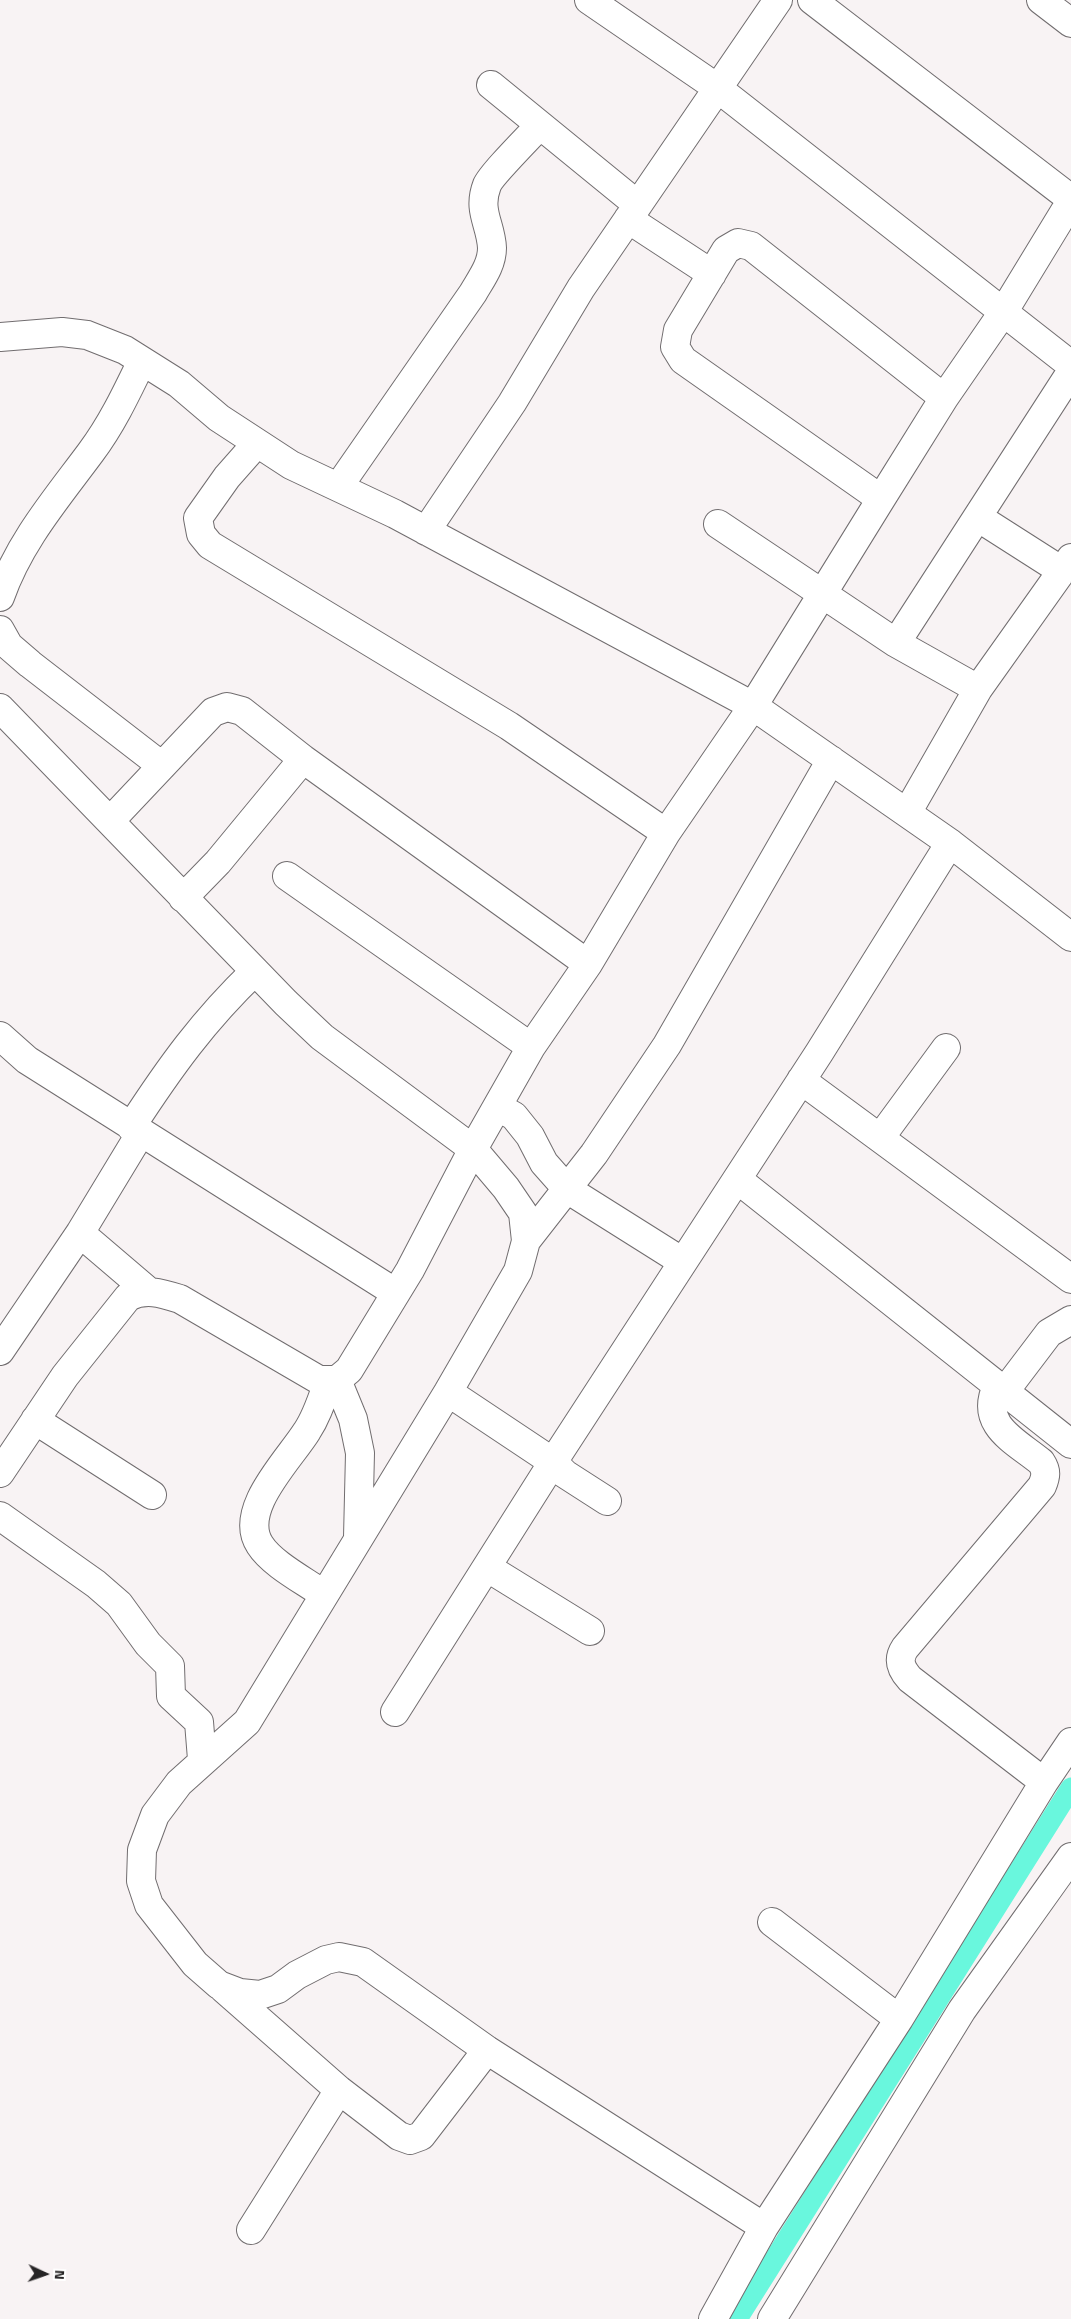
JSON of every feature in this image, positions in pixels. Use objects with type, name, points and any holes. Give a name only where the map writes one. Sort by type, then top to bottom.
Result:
[{"type":"street","points":[[590,0],[716,87],[1071,364]]},
{"type":"street","points":[[426,531],[512,403],[582,288],[716,87],[778,0]]},
{"type":"street","points":[[323,1594],[272,1558],[260,1546],[255,1535],[254,1517],[258,1501],[308,1430],[332,1381],[349,1370],[396,1293],[531,1047],[588,964],[666,833],[753,706],[944,398],[1004,311],[1071,200],[812,0]]},
{"type":"street","points":[[1041,0],[1071,23]]},
{"type":"street","points":[[490,85],[540,125],[633,212],[712,274]]},
{"type":"street","points":[[339,486],[473,294],[488,268],[492,250],[490,234],[483,215],[482,201],[487,183],[540,125]]},
{"type":"street","points":[[881,499],[683,360],[675,347],[678,330],[726,250],[738,242],[751,246],[944,398]]},
{"type":"street","points":[[0,337],[62,332],[87,335],[125,350],[179,384],[219,418],[291,465],[339,486],[426,531],[753,706],[950,843],[1071,937]]},
{"type":"street","points":[[0,598],[6,579],[27,538],[92,450],[115,414],[142,361]]},
{"type":"street","points":[[896,643],[979,518],[1071,372]]},
{"type":"street","points":[[257,443],[227,477],[198,518],[201,534],[210,545],[509,726],[666,833]]},
{"type":"street","points":[[907,813],[978,689],[1066,564],[979,518]]},
{"type":"street","points":[[718,524],[896,643],[978,689]]},
{"type":"street","points":[[0,630],[9,646],[30,664],[162,766]]},
{"type":"street","points":[[110,821],[213,712],[227,707],[242,711],[303,759],[588,964]]},
{"type":"street","points":[[0,708],[254,971],[322,1037],[474,1148],[506,1188],[522,1214],[526,1241]]},
{"type":"street","points":[[183,898],[218,862],[303,759]]},
{"type":"street","points":[[487,2050],[421,2136],[410,2140],[399,2136],[339,2090],[195,1964],[149,1906],[141,1881],[142,1850],[156,1815],[179,1783],[202,1759],[247,1722],[323,1594],[448,1392],[518,1271],[526,1241],[599,1146],[666,1044],[831,760]]},
{"type":"street","points":[[395,1712],[488,1568],[553,1462],[738,1179],[950,843]]},
{"type":"street","points":[[287,876],[531,1047]]},
{"type":"street","points":[[0,1351],[80,1233],[167,1071],[219,1006],[254,971]]},
{"type":"street","points":[[0,1036],[27,1060],[396,1293]]},
{"type":"street","points":[[880,1138],[946,1048]]},
{"type":"street","points":[[801,1080],[1071,1279]]},
{"type":"street","points":[[498,1106],[514,1116],[530,1136],[544,1163],[566,1189],[683,1262]]},
{"type":"street","points":[[738,1179],[1071,1444]]},
{"type":"street","points":[[80,1233],[148,1291],[180,1299],[319,1380],[332,1381]]},
{"type":"street","points":[[0,1473],[65,1376],[128,1297],[148,1291]]},
{"type":"street","points":[[1044,1782],[910,1679],[902,1671],[899,1662],[904,1648],[1042,1486],[1046,1478],[1046,1470],[1041,1462],[998,1427],[990,1403],[1049,1333],[1071,1320]]},
{"type":"street","points":[[332,1381],[353,1419],[360,1453],[358,1538]]},
{"type":"street","points":[[448,1392],[553,1462],[565,1474],[607,1501]]},
{"type":"street","points":[[35,1420],[152,1495]]},
{"type":"street","points":[[0,1516],[96,1584],[119,1604],[148,1644],[170,1666],[172,1696],[199,1722],[202,1759]]},
{"type":"street","points":[[488,1568],[590,1631]]},
{"type":"street","points":[[713,2319],[764,2227],[899,2019],[1044,1782],[1071,1742]]},
{"type":"street","points":[[772,2319],[962,2010],[1068,1868]]},
{"type":"street","points":[[772,1922],[899,2019]]},
{"type":"street","points":[[219,1985],[240,1993],[260,1995],[278,1989],[297,1975],[326,1960],[339,1957],[350,1958],[373,1969],[487,2050],[764,2227]]},
{"type":"street","points":[[251,2230],[339,2090]]},
{"type":"waterway","points":[[737,2319],[1071,1788]]}]
